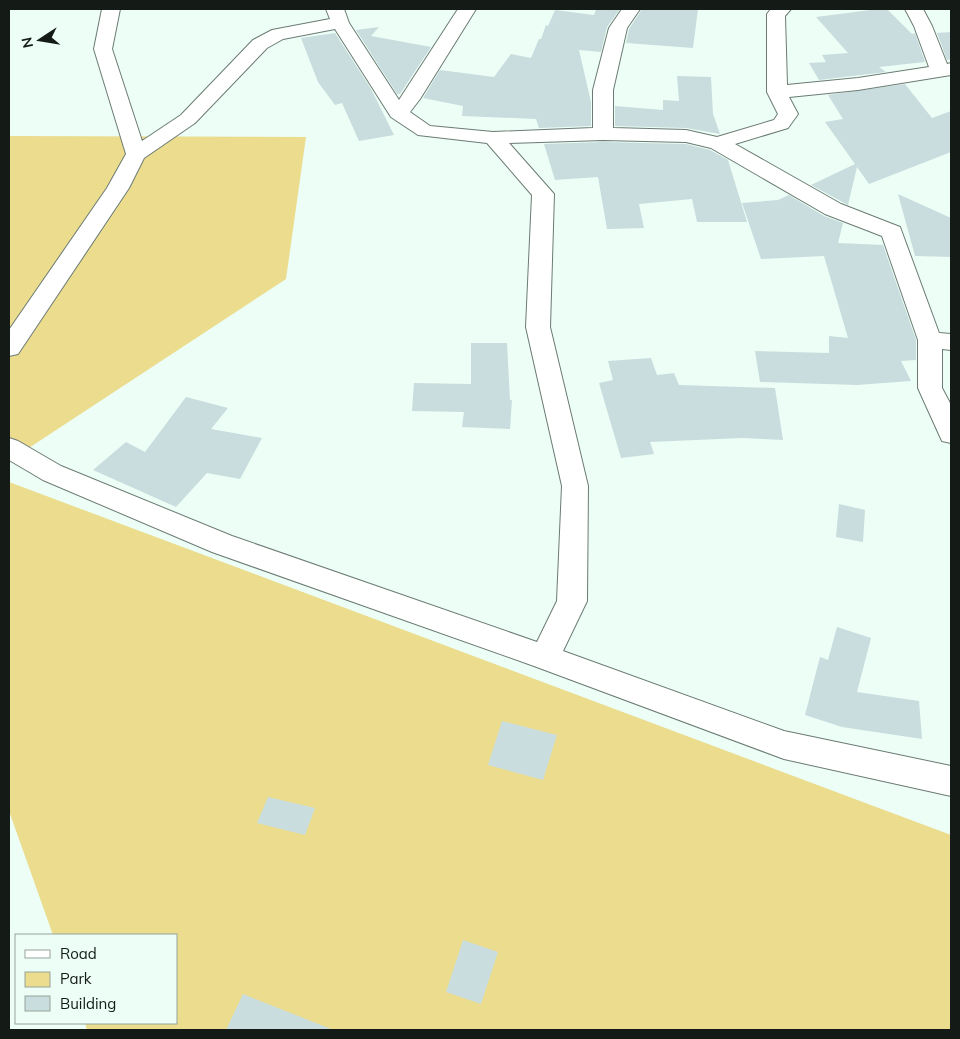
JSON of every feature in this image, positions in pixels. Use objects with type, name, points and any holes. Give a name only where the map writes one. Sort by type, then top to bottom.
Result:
[{"type":"street","points":[[110,9],[103,49],[136,154]]},
{"type":"street","points":[[398,114],[467,9]]},
{"type":"street","points":[[603,134],[603,90],[618,28],[630,9]]},
{"type":"street","points":[[718,143],[781,124],[788,114],[777,92],[776,14],[782,9]]},
{"type":"street","points":[[777,92],[858,84],[946,70],[914,9]]},
{"type":"street","points":[[9,348],[118,188],[136,154],[188,119],[260,44],[278,34],[338,16],[398,114],[425,131],[493,138],[603,134],[686,136],[718,143],[833,209],[892,232],[941,341],[941,388],[945,417],[951,434]]},
{"type":"street","points":[[493,138],[543,194],[538,327],[575,486],[572,601],[545,657]]},
{"type":"street","points":[[9,448],[52,473],[222,544],[545,657],[784,745],[951,781]]},
{"type":"green space","points":[[9,136],[306,137],[286,279],[9,461]]},
{"type":"green space","points":[[9,482],[951,835],[951,1030],[87,1030],[85,1024],[178,1024],[178,934],[53,934],[9,811]]},
{"type":"building","points":[[596,9],[620,9],[607,27],[601,52],[579,50],[591,102],[591,126],[539,128],[536,119],[462,116],[463,106],[423,98],[440,70],[494,77],[511,54],[531,58],[555,10],[594,15]]},
{"type":"building","points":[[642,9],[698,9],[693,48],[626,43],[629,29]]},
{"type":"building","points":[[887,9],[912,34],[915,33],[925,62],[879,67],[886,72],[819,80],[809,63],[826,62],[822,55],[848,53],[816,17]]},
{"type":"building","points":[[379,27],[371,36],[431,47],[400,94],[397,94],[356,30]]},
{"type":"building","points":[[951,32],[951,59],[947,60],[937,33]]},
{"type":"building","points":[[335,33],[371,89],[394,135],[359,141],[342,103],[335,105],[318,82],[301,38]]},
{"type":"building","points":[[677,76],[711,77],[713,114],[720,134],[686,128],[615,126],[615,106],[663,110],[663,100],[679,101]]},
{"type":"building","points":[[905,84],[932,118],[951,111],[951,152],[869,184],[857,167],[848,205],[811,185],[855,164],[825,122],[843,119],[828,95]]},
{"type":"building","points":[[603,142],[686,144],[710,150],[728,160],[747,222],[697,222],[692,199],[639,204],[644,228],[607,229],[598,177],[555,180],[544,144]]},
{"type":"building","points":[[898,194],[951,218],[951,257],[915,256]]},
{"type":"building","points":[[789,195],[824,216],[843,223],[838,243],[883,245],[916,340],[916,360],[901,361],[911,381],[857,385],[760,382],[755,351],[829,353],[829,336],[848,338],[824,256],[761,259],[742,203],[778,200]]},
{"type":"building","points":[[471,343],[507,343],[510,400],[512,400],[510,429],[462,427],[464,412],[412,411],[414,383],[471,384]]},
{"type":"building","points":[[651,358],[657,375],[674,373],[679,385],[775,388],[783,440],[742,438],[650,442],[654,454],[621,458],[599,383],[613,380],[608,361]]},
{"type":"building","points":[[186,397],[228,408],[211,429],[262,438],[240,479],[207,473],[176,507],[93,470],[126,442],[145,452]]},
{"type":"building","points":[[839,504],[865,510],[863,542],[836,537]]},
{"type":"building","points":[[837,627],[871,638],[857,692],[919,701],[922,739],[842,727],[805,715],[820,657],[828,660]]},
{"type":"building","points":[[502,721],[557,735],[543,780],[488,765]]},
{"type":"building","points":[[268,797],[315,808],[305,835],[257,823]]},
{"type":"building","points":[[463,940],[498,952],[481,1004],[446,992]]},
{"type":"building","points":[[243,994],[331,1029],[226,1030]]}]
